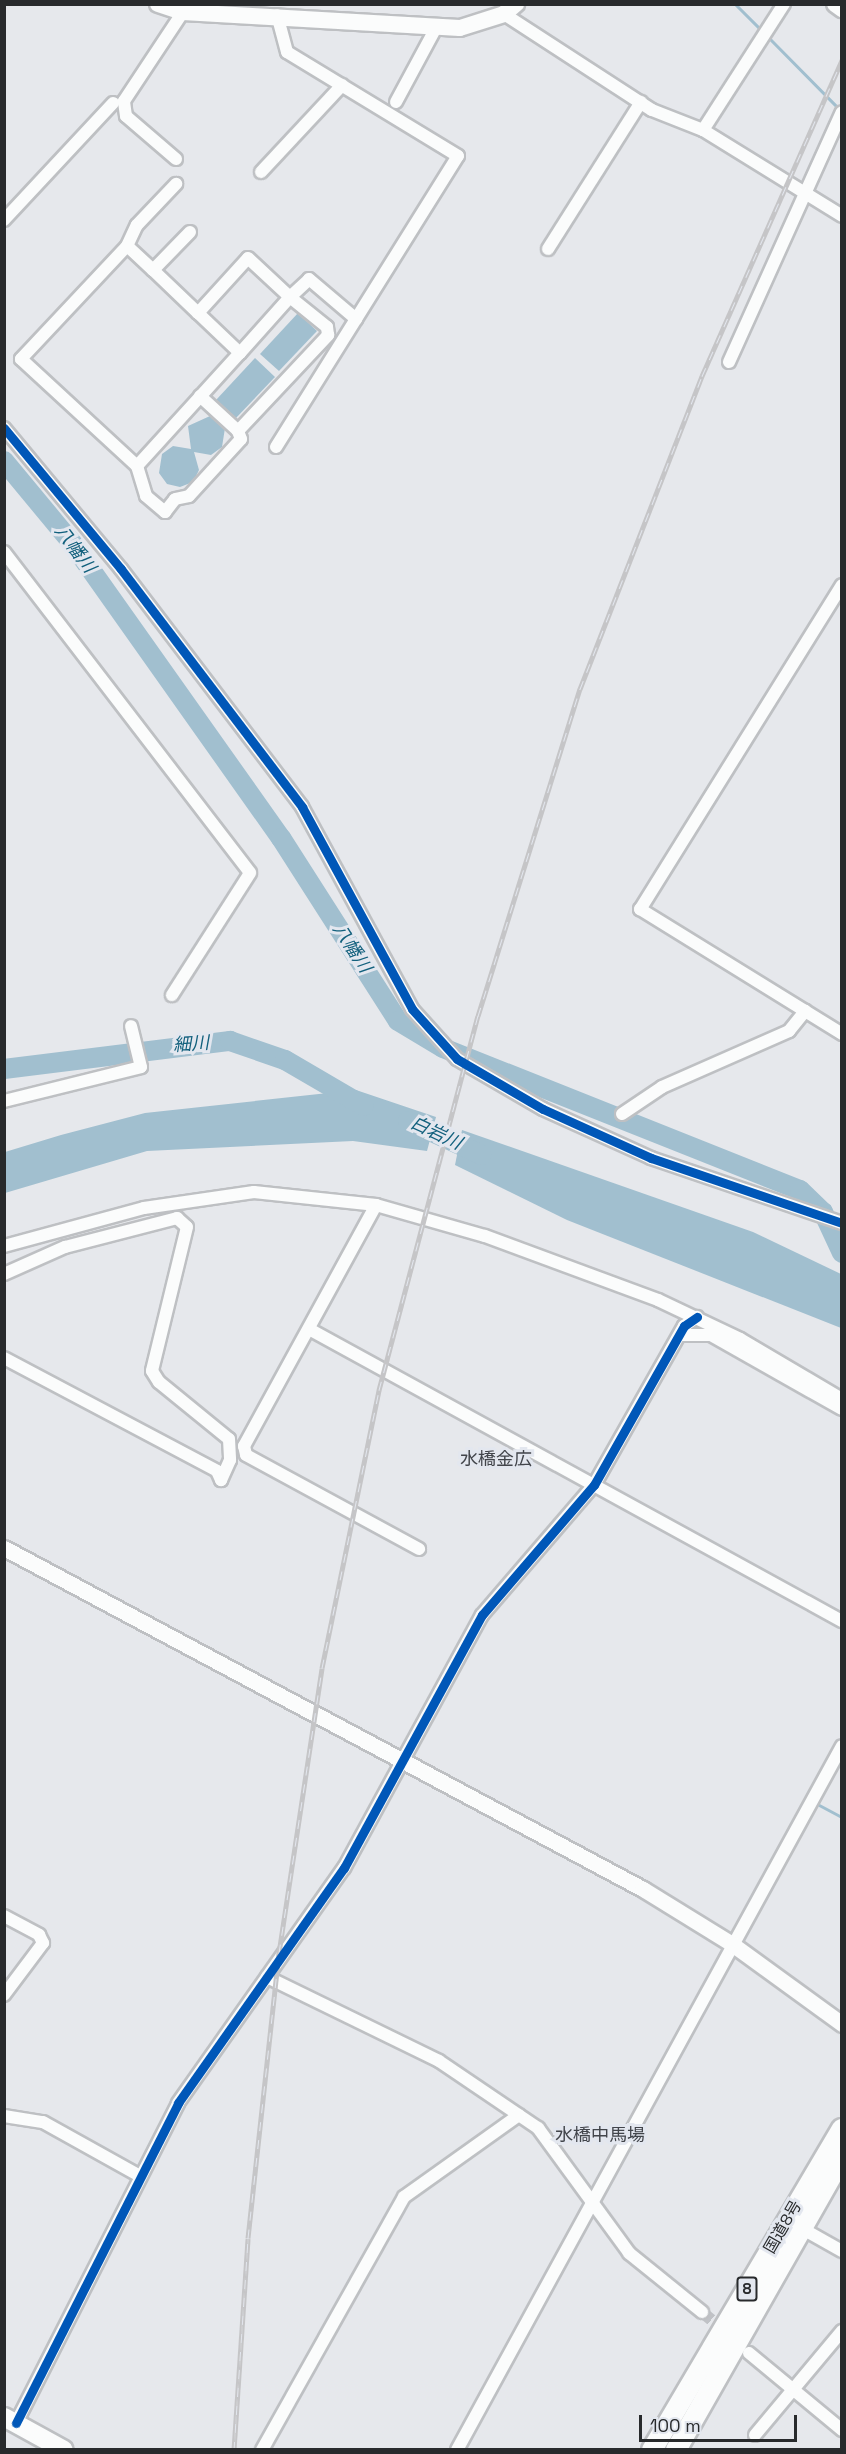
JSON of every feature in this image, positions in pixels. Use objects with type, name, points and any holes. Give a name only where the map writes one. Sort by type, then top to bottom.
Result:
[{"type":"highway","name":"国道8号","points":[[652,2450],[842,2129]]},
{"type":"highway","name":"国道8号","points":[[676,2450],[842,2158]]},
{"type":"main road","points":[[158,4],[183,12],[277,15],[460,28],[510,9]]},
{"type":"main road","points":[[835,4],[842,9]]},
{"type":"main road","points":[[10,2420],[64,2450]]},
{"type":"street","points":[[703,130],[784,4]]},
{"type":"street","points":[[510,9],[641,102],[703,130],[842,216]]},
{"type":"street","points":[[176,159],[126,116],[124,101],[183,12]]},
{"type":"street","points":[[276,447],[458,156],[287,52],[277,15]]},
{"type":"street","points":[[396,102],[437,26]]},
{"type":"street","points":[[261,172],[342,85]]},
{"type":"street","points":[[548,249],[641,102]]},
{"type":"street","points":[[4,220],[113,103]]},
{"type":"street","points":[[729,362],[804,191],[842,112]]},
{"type":"street","points":[[176,184],[137,225],[127,246],[21,359],[137,466],[146,496],[165,512],[175,499],[189,496],[241,439],[238,431],[200,396]]},
{"type":"street","points":[[153,270],[190,232]]},
{"type":"street","points":[[127,246],[240,353]]},
{"type":"street","points":[[198,313],[248,258],[327,327],[328,335],[238,431]]},
{"type":"street","points":[[137,466],[309,279],[356,319]]},
{"type":"street","points":[[4,429],[121,569],[302,807],[412,1009],[457,1059],[543,1109],[661,1162],[842,1223]]},
{"type":"street","points":[[4,552],[250,873],[172,995]]},
{"type":"street","points":[[842,585],[640,909],[842,1034]]},
{"type":"street","points":[[622,1114],[662,1087],[789,1030],[805,1011]]},
{"type":"street","points":[[4,1101],[141,1066],[131,1026]]},
{"type":"street","points":[[4,1246],[144,1208],[254,1192],[376,1205],[584,1270],[697,1317],[842,1399]]},
{"type":"street","points":[[376,1205],[244,1446],[246,1455],[419,1549]]},
{"type":"street","points":[[4,1274],[65,1247],[177,1218],[187,1227],[152,1371],[159,1383],[229,1439],[226,1470],[221,1480],[217,1471],[4,1358]]},
{"type":"street","points":[[10,2420],[178,2103],[344,1868],[482,1615],[594,1485],[681,1335],[697,1317]]},
{"type":"street","points":[[309,1329],[842,1621]]},
{"type":"street","points":[[681,1335],[711,1335],[842,1409]]},
{"type":"street","points":[[4,1548],[643,1889],[732,1944],[842,2024]]},
{"type":"street","points":[[457,2450],[842,1746]]},
{"type":"street","points":[[4,1916],[39,1935],[43,1943],[4,1995]]},
{"type":"street","points":[[267,1977],[439,2061],[519,2115],[559,2152],[629,2253],[702,2312]]},
{"type":"street","points":[[262,2450],[404,2197],[519,2115]]},
{"type":"street","points":[[4,2116],[43,2122],[140,2176]]},
{"type":"street","points":[[801,2228],[842,2252]]},
{"type":"street","points":[[755,2435],[842,2331]]},
{"type":"street","points":[[749,2352],[842,2430]]},
{"type":"water","points":[[298,313],[317,331],[279,371],[260,354]]},
{"type":"water","points":[[255,358],[275,377],[236,418],[216,400]]},
{"type":"water","points":[[210,416],[225,428],[222,447],[211,455],[194,452],[199,470],[193,482],[180,487],[167,484],[159,473],[162,454],[173,446],[191,449],[188,426]]},
{"type":"water","points":[[356,1090],[436,1117],[427,1151],[353,1141],[147,1151],[5,1193],[5,1152],[61,1135],[145,1113]]},
{"type":"water","points":[[462,1130],[753,1232],[841,1274],[841,1328],[567,1220],[455,1165]]},
{"type":"waterway","points":[[735,4],[761,30]]},
{"type":"waterway","points":[[768,37],[839,109]]},
{"type":"waterway","name":"八幡川","points":[[4,461],[72,543],[281,838],[398,1021],[443,1048],[800,1190],[823,1212],[842,1253]]},
{"type":"waterway","name":"細川","points":[[4,1069],[230,1041],[285,1060],[364,1106]]},
{"type":"waterway","name":"白岩川","points":[[408,1121],[482,1155]]},
{"type":"waterway","points":[[819,1805],[842,1817]]},
{"type":"tunnel","points":[[702,2312],[728,2334]]},
{"type":"railway","points":[[234,2450],[248,2238],[279,1953],[322,1668],[379,1390],[478,1016],[580,689],[702,376],[842,60]]},
{"type":"cycle path","points":[[4,428],[121,569],[302,807],[412,1009],[457,1059],[543,1109],[651,1158],[842,1223]]},
{"type":"cycle path","points":[[16,2423],[178,2103],[344,1868],[482,1615],[594,1485],[684,1326],[697,1317]]},
{"type":"district","name":"水橋金広","points":[[496,1459]]},
{"type":"district","name":"水橋中馬場","points":[[600,2135]]}]
